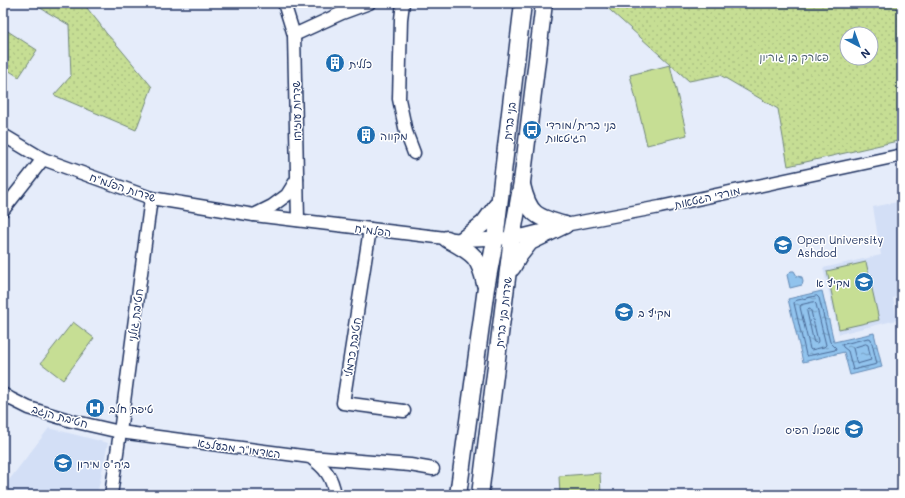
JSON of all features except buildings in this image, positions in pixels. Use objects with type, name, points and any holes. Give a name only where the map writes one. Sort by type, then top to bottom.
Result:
[{"type":"main road","name":"בני ברית","points":[[495,240],[523,3]]},
{"type":"main road","name":"בני ברית","points":[[528,130],[544,3]]},
{"type":"main road","name":"שדרות בני ברית","points":[[480,495],[512,238],[522,182],[528,130]]},
{"type":"main road","points":[[522,182],[526,199],[531,210],[543,219],[565,225]]},
{"type":"main road","points":[[486,288],[482,269],[478,260],[455,239],[484,223],[499,203]]},
{"type":"main road","points":[[508,275],[519,256],[530,242],[565,225]]},
{"type":"main road","name":"שדרות בני ברית","points":[[458,495],[486,288],[495,240]]},
{"type":"street","name":"שדרות עוזיהו","points":[[284,3],[294,35],[298,220]]},
{"type":"street","points":[[294,35],[342,13],[369,3]]},
{"type":"street","points":[[403,3],[401,19],[400,98],[406,132],[414,153]]},
{"type":"street","name":"שדרות הפלמ\"ח","points":[[3,135],[43,159],[151,198],[254,215],[298,220]]},
{"type":"street","name":"מורדי הגטאות","points":[[512,238],[565,225],[660,207],[902,155]]},
{"type":"street","points":[[3,210],[43,159]]},
{"type":"street","points":[[254,215],[272,206],[287,195],[298,179]]},
{"type":"street","name":"חטיבת גולני","points":[[111,495],[151,198]]},
{"type":"street","name":"הפלמ\"ח","points":[[298,220],[370,230],[455,239]]},
{"type":"street","name":"חטיבת כרמלי","points":[[370,230],[343,403],[404,411]]},
{"type":"street","points":[[455,239],[495,240],[512,238]]},
{"type":"street","name":"חטיבת הנגב","points":[[3,394],[29,408],[72,421],[120,432]]},
{"type":"street","name":"האדמו\"ר מבעלזא","points":[[120,432],[310,457],[410,465],[433,469]]},
{"type":"street","points":[[310,457],[323,467],[329,474],[334,487],[335,495]]},
{"type":"shaded area","name":"מקיף א","points":[[902,201],[902,315],[899,297],[893,298],[897,320],[839,334],[823,268],[881,255],[873,207]]},
{"type":"shaded area","name":"ביה\"ס מירון","points":[[49,428],[108,443],[97,495],[3,495],[3,482],[6,484]]},
{"type":"green space","points":[[32,3],[83,3],[106,33],[152,87],[136,130],[54,95],[71,76],[69,25]]},
{"type":"green space","name":"פארק בן גוריון","points":[[602,3],[902,3],[902,140],[788,166],[778,109],[720,75],[689,81]]},
{"type":"green space","points":[[3,28],[37,50],[19,77],[3,67]]},
{"type":"green space","points":[[670,65],[687,135],[647,145],[630,75]]},
{"type":"green space","points":[[866,262],[879,320],[839,329],[827,271]]},
{"type":"green space","points":[[73,322],[94,338],[63,380],[41,363]]},
{"type":"green space","points":[[600,473],[601,495],[560,495],[559,476]]},
{"type":"water","points":[[791,271],[794,271],[797,276],[802,277],[802,285],[790,288],[787,275]]},
{"type":"water","points":[[822,291],[834,342],[874,333],[882,367],[850,375],[844,352],[803,362],[788,299]]},
{"type":"place","name":"כללית","points":[[335,63]]},
{"type":"place","name":"בני ברית/מורדי הגיטאות","points":[[532,130]]},
{"type":"place","name":"מקווה","points":[[366,135]]},
{"type":"place","name":"Open University Ashdod","points":[[783,245]]},
{"type":"place","name":"מקיף א","points":[[864,282]]},
{"type":"place","name":"מקיף ב","points":[[624,312]]},
{"type":"place","name":"טיפת חלב","points":[[95,408]]},
{"type":"place","name":"אשכול הפיס","points":[[854,429]]},
{"type":"place","name":"ביה\"ס מירון","points":[[63,463]]}]
